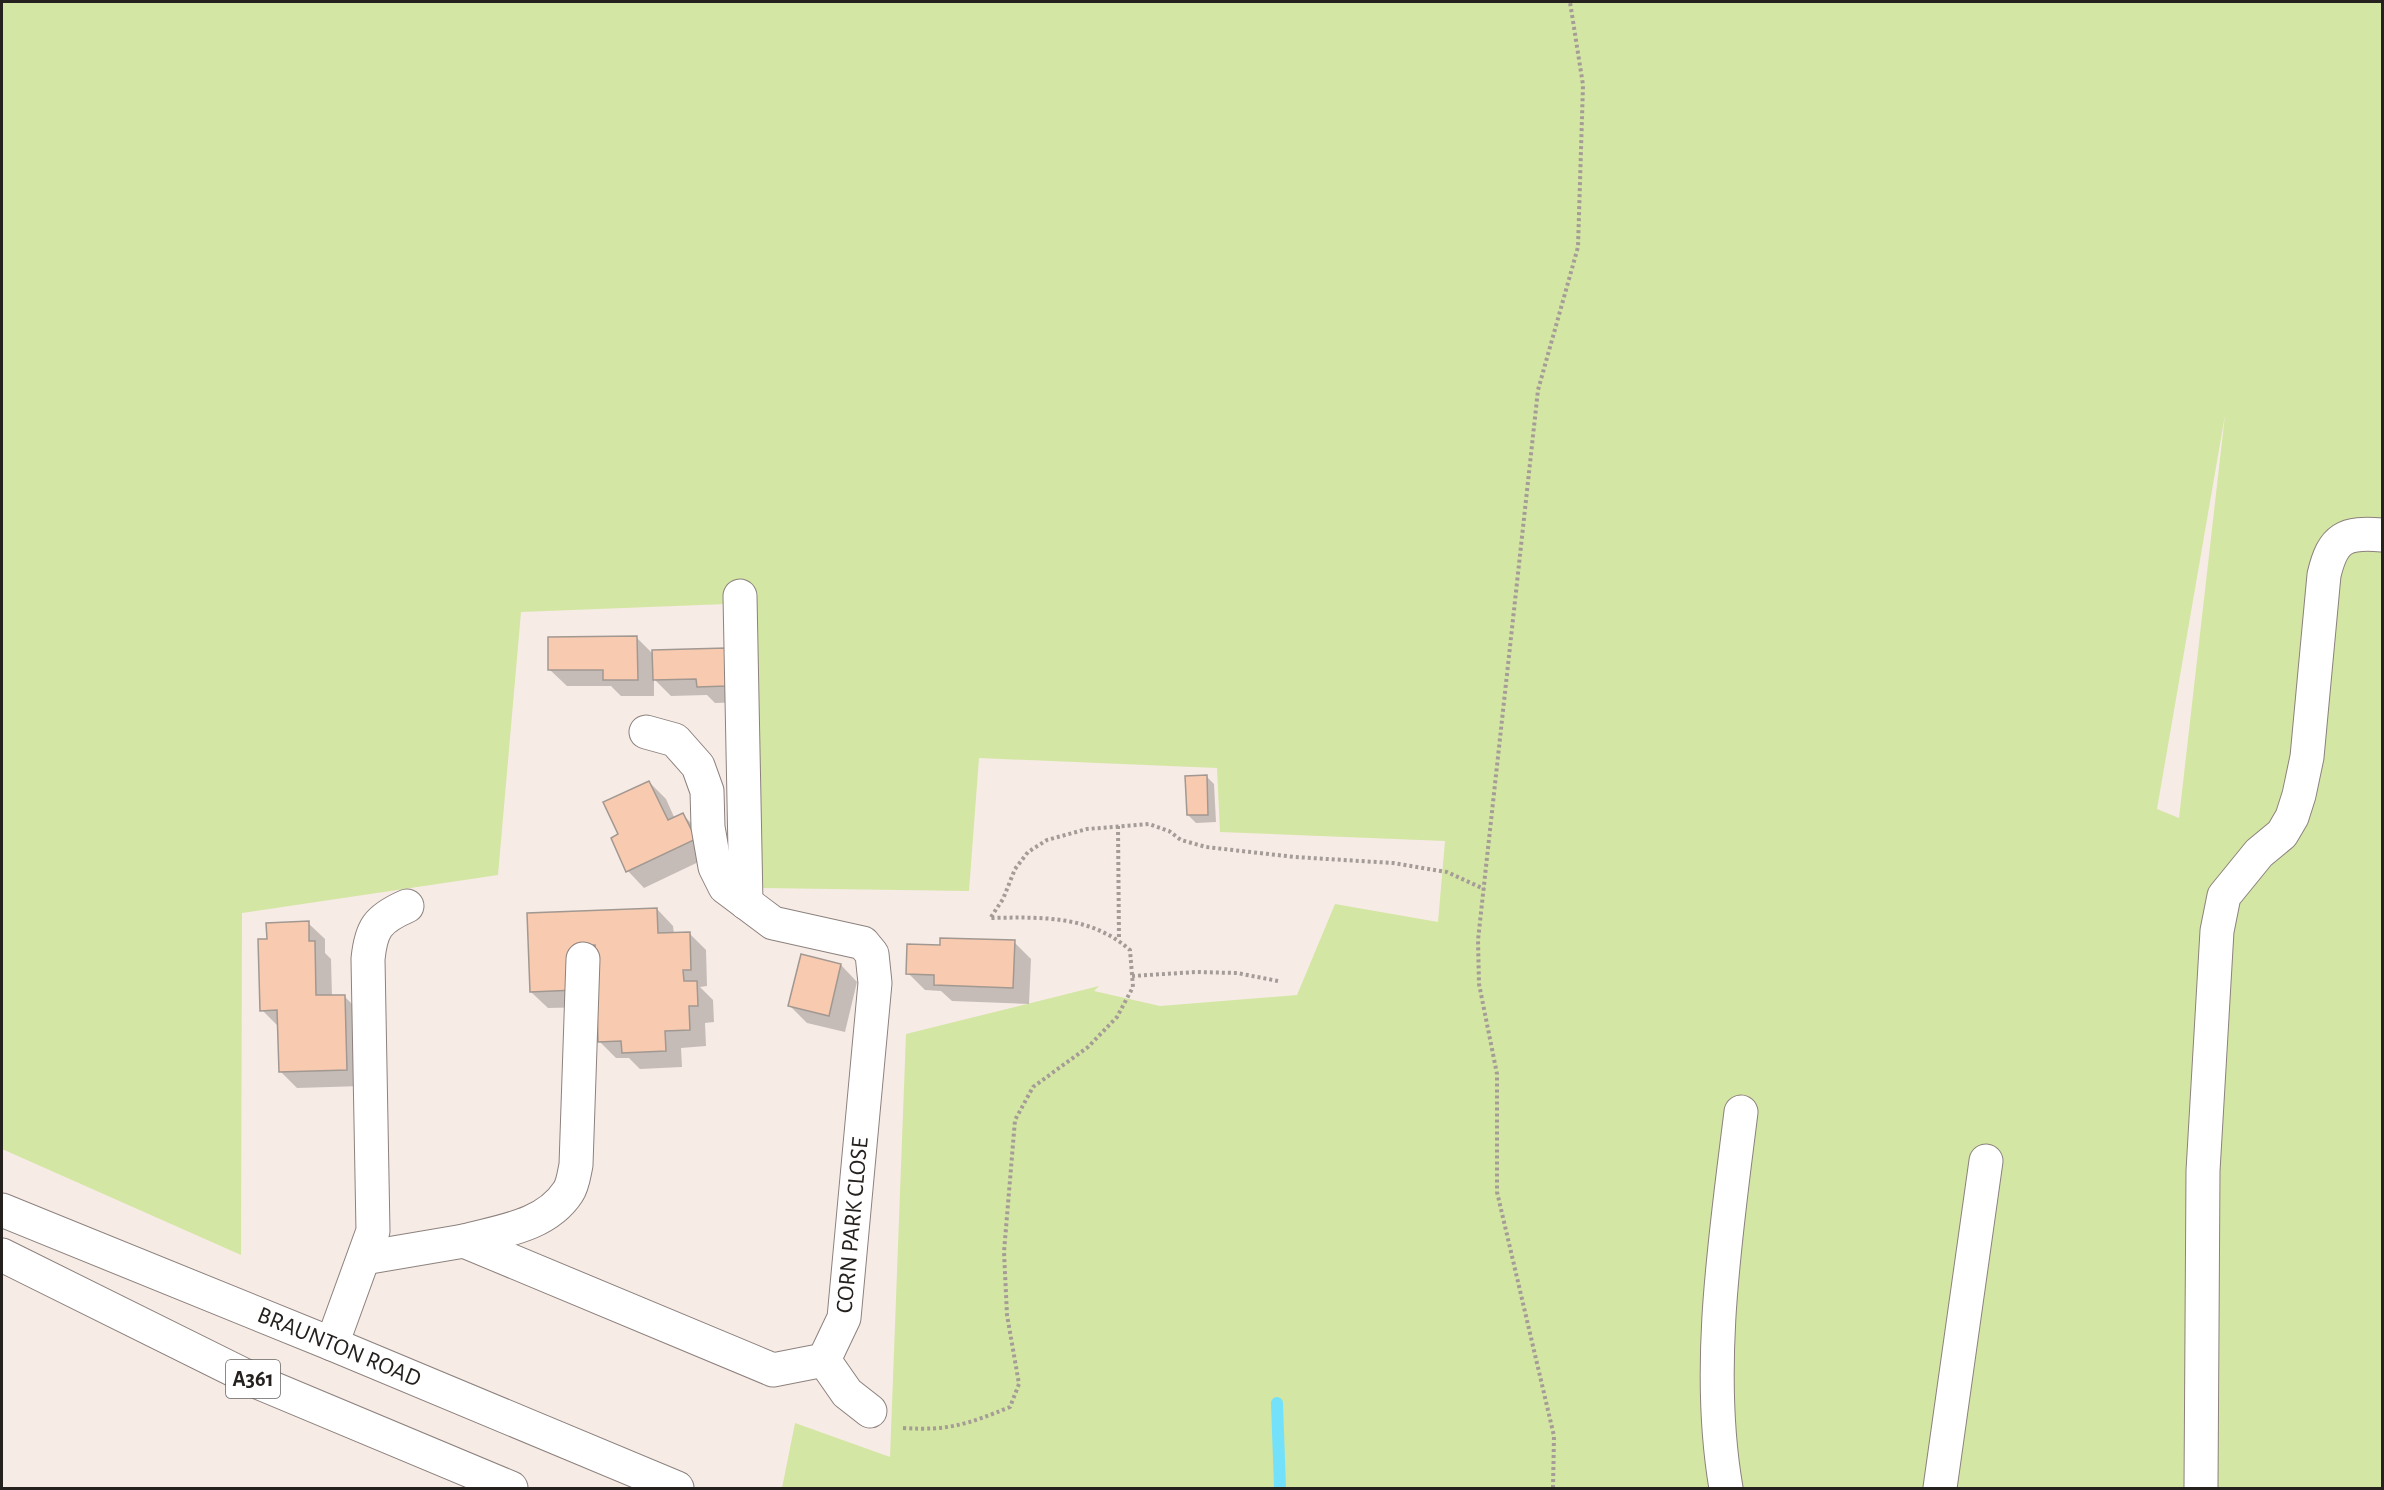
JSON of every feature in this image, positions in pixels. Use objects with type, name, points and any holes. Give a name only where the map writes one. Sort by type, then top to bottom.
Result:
[{"type":"main road","points":[[2201,1488],[2203,1171],[2217,931],[2224,896],[2259,853],[2282,834],[2292,817],[2299,795],[2307,757],[2324,575],[2328,558],[2334,548],[2358,533],[2382,535]]},
{"type":"main road","points":[[740,596],[746,903]]},
{"type":"main road","name":"CORN PARK CLOSE","points":[[646,732],[675,740],[698,766],[707,791],[708,827],[715,867],[725,887],[774,923],[863,944],[872,954],[875,983],[844,1318],[824,1360]]},
{"type":"main road","points":[[332,1344],[373,1232],[368,960],[370,939],[374,927],[393,912],[407,906]]},
{"type":"main road","points":[[364,1258],[464,1241],[533,1222],[555,1209],[570,1190],[576,1165],[583,960]]},
{"type":"main road","points":[[1726,1488],[1716,1406],[1724,1255],[1741,1112]]},
{"type":"main road","points":[[1940,1488],[1986,1161]]},
{"type":"main road","name":"BRAUNTON ROAD","points":[[2,1210],[677,1488]]},
{"type":"main road","points":[[464,1241],[773,1370],[824,1360],[847,1393],[870,1411]]},
{"type":"main road","name":"A361","points":[[2,1255],[261,1383],[510,1488]]},
{"type":"path","points":[[1553,1488],[1554,1436],[1497,1192],[1497,1074],[1479,984],[1478,940],[1538,390],[1578,248],[1583,85],[1570,2]]},
{"type":"path","points":[[870,1411],[900,1428],[927,1430],[954,1428],[1010,1407],[1019,1384],[1006,1315],[1004,1252],[1016,1120],[1033,1087],[1088,1047],[1117,1017],[1133,987],[1130,950],[1119,940],[1097,927],[1042,917],[991,918],[1015,869],[1028,852],[1047,840],[1087,829],[1149,824],[1169,831],[1181,840],[1206,847],[1295,857],[1393,863],[1447,872],[1484,889]]},
{"type":"path","points":[[1118,826],[1119,940]]},
{"type":"path","points":[[1132,976],[1196,972],[1237,973],[1278,981]]},
{"type":"green space","points":[[2,2],[2382,2],[2382,1488],[782,1488],[795,1423],[890,1457],[906,1034],[1099,986],[1094,991],[1160,1006],[1297,995],[1335,904],[1438,922],[1445,841],[1220,832],[1217,768],[979,758],[969,891],[758,888],[752,603],[521,612],[498,875],[242,913],[241,1255],[2,1149]],"holes":[[[2225,415],[2179,818],[2157,809]]]},
{"type":"building","points":[[637,636],[638,680],[603,680],[603,670],[548,670],[548,637]]},
{"type":"building","points":[[726,648],[727,686],[697,687],[696,679],[653,680],[652,650]]},
{"type":"building","points":[[1207,775],[1208,815],[1187,815],[1185,776]]},
{"type":"building","points":[[649,781],[668,820],[683,813],[696,839],[626,872],[611,838],[618,834],[603,802]]},
{"type":"building","points":[[657,908],[658,933],[690,932],[691,970],[683,970],[684,981],[697,981],[698,1006],[689,1006],[690,1030],[665,1031],[666,1051],[622,1053],[621,1041],[598,1042],[595,945],[575,946],[576,990],[530,992],[527,913]]},
{"type":"building","points":[[309,921],[309,941],[315,941],[316,995],[345,995],[347,1070],[279,1072],[277,1010],[260,1011],[258,939],[267,939],[266,923]]},
{"type":"building","points":[[940,938],[1015,940],[1013,988],[934,985],[934,975],[906,974],[907,944],[940,945]]},
{"type":"building","points":[[801,954],[841,964],[829,1016],[788,1006]]},
{"type":"waterway","points":[[1277,1403],[1280,1488]]}]
